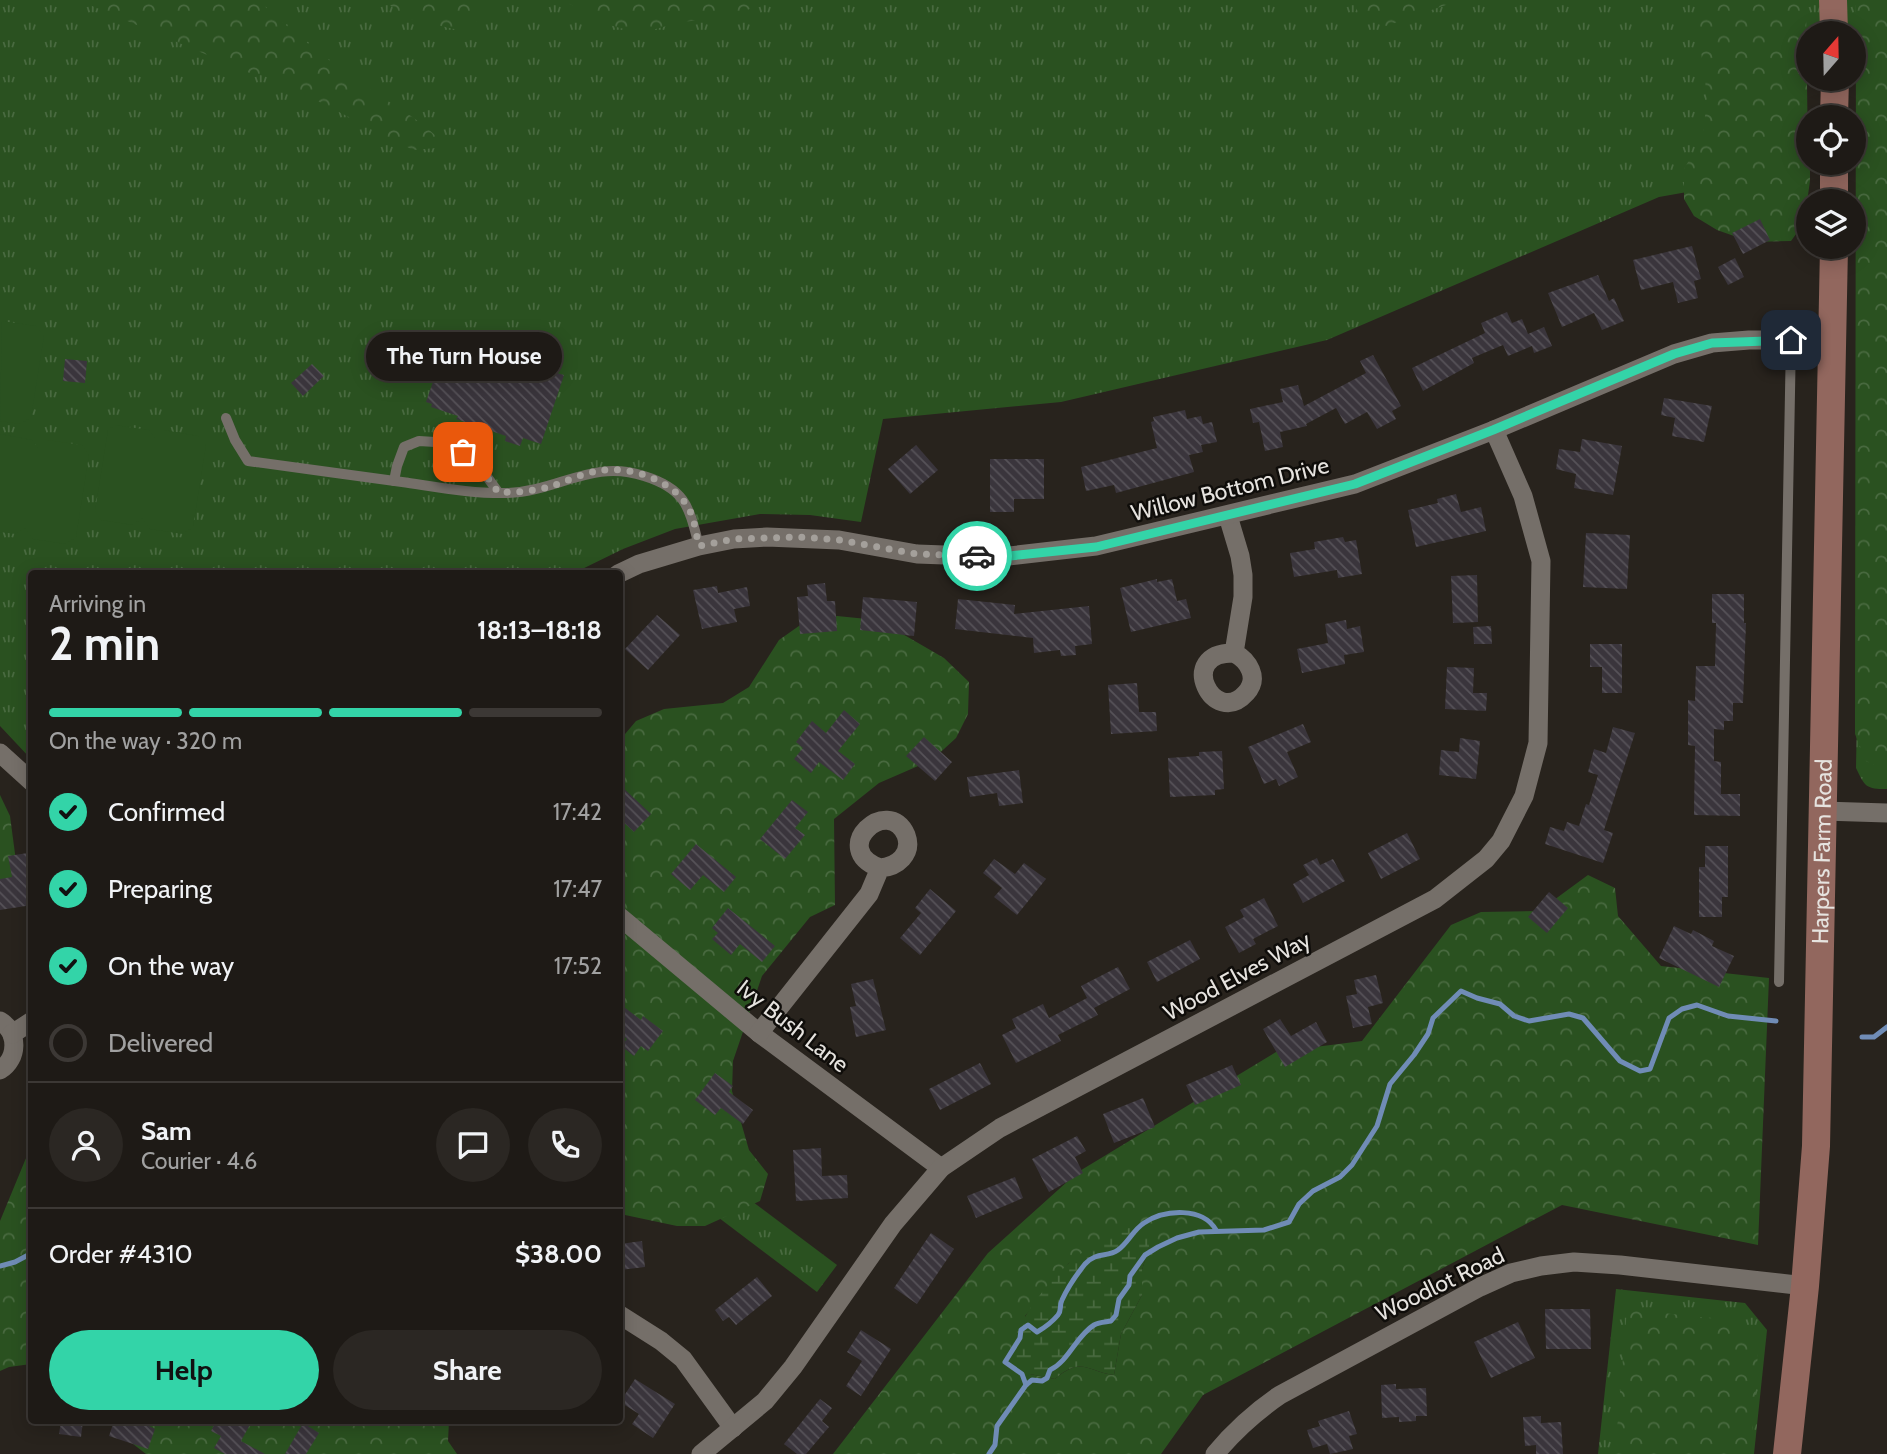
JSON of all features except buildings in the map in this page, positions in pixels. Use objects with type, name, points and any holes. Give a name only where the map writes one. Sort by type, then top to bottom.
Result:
[{"type":"main road","points":[[1833,0],[1834,21]]},
{"type":"main road","name":"Harpers Farm Road","points":[[1787,1454],[1805,1286],[1816,1146],[1834,259]]},
{"type":"street","name":"Willow Bottom Drive","points":[[623,572],[658,558],[734,539],[800,537],[839,540],[917,554],[1000,557],[1096,547],[1355,484],[1674,354],[1712,343],[1833,340]]},
{"type":"street","name":"Wood Elves Way","points":[[701,1454],[765,1401],[793,1367],[893,1224],[941,1168],[1000,1128],[1435,899],[1486,859],[1501,841],[1524,796],[1538,743],[1541,561],[1522,496],[1493,430]]},
{"type":"street","points":[[1228,516],[1243,575],[1243,597],[1234,653]]},
{"type":"street","points":[[0,753],[28,778]]},
{"type":"street","points":[[1823,811],[1887,813]]},
{"type":"street","points":[[759,1032],[869,894],[880,868]]},
{"type":"street","name":"Ivy Bush Lane","points":[[623,920],[759,1032],[941,1168]]},
{"type":"street","points":[[0,1070],[11,1060],[14,1051],[6,1027],[28,1022]]},
{"type":"street","name":"Woodlot Road","points":[[1215,1454],[1254,1412],[1280,1395],[1480,1286],[1511,1273],[1574,1262],[1805,1286]]},
{"type":"street","points":[[623,1317],[662,1341],[683,1359],[733,1428]]},
{"type":"lane","points":[[1779,982],[1791,340]]},
{"type":"lane","points":[[226,418],[248,461],[455,490],[498,492],[549,487],[611,469],[643,475],[671,488],[680,496],[690,510],[699,546]]},
{"type":"lane","points":[[394,481],[404,447],[419,441],[436,442],[463,452],[475,460],[498,492]]},
{"type":"green space","points":[[0,0],[1887,0],[1887,789],[1867,786],[1856,768],[1866,259],[1866,21],[1796,21],[1798,105],[1796,105],[1796,173],[1659,197],[1327,340],[1061,402],[883,419],[861,522],[810,515],[760,514],[675,529],[623,549],[580,570],[28,570],[28,756],[0,726]]},
{"type":"green space","points":[[78,0],[258,0],[326,58],[428,129],[436,136],[436,148],[413,150],[269,76],[252,74]]},
{"type":"green space","points":[[382,0],[497,0],[470,28],[454,29],[410,19]]},
{"type":"green space","points":[[560,0],[768,0],[733,17],[681,22],[652,30],[624,29],[609,25]]},
{"type":"green space","points":[[1353,0],[1460,0],[1386,26],[1362,18]]},
{"type":"green space","points":[[1694,0],[1806,0],[1806,21],[1796,21],[1796,91],[1807,91],[1807,105],[1796,105],[1796,175],[1810,175],[1810,181],[1809,189],[1796,189],[1796,234],[1791,241],[1751,242],[1717,230],[1694,216],[1684,199],[1684,169],[1703,136],[1707,96]]},
{"type":"green space","points":[[1856,0],[1887,0],[1887,772],[1866,761],[1855,734],[1856,259],[1866,259],[1866,189],[1856,189],[1856,175],[1866,175],[1866,105],[1856,105],[1856,91],[1866,91],[1866,21],[1856,21]]},
{"type":"green space","points":[[2,321],[36,326],[44,336],[31,417],[21,424],[0,421]]},
{"type":"green space","points":[[115,425],[149,430],[155,438],[164,430],[198,436],[206,445],[193,527],[183,534],[150,529],[142,518],[133,525],[101,520],[95,511],[108,430]]},
{"type":"green space","points":[[0,434],[32,440],[38,448],[47,440],[82,445],[89,455],[76,537],[66,544],[33,539],[25,528],[16,534],[0,532]]},
{"type":"green space","points":[[837,616],[867,619],[894,629],[944,658],[969,682],[968,714],[956,738],[932,760],[879,783],[834,819],[835,905],[810,917],[762,976],[733,1061],[732,1091],[749,1150],[768,1174],[760,1201],[705,1226],[677,1226],[625,1215],[623,736],[636,721],[664,709],[723,703],[749,687],[779,640],[806,621]]},
{"type":"green space","points":[[0,795],[10,816],[19,884],[0,909]]},
{"type":"green space","points":[[1588,875],[1615,888],[1618,916],[1661,966],[1769,978],[1758,1245],[1562,1205],[1203,1395],[1161,1454],[833,1454],[988,1253],[1078,1172],[1276,1052],[1362,1041],[1451,925],[1481,912],[1539,911]],"holes":[[[1149,1247],[1142,1270],[1142,1295],[1121,1334],[1114,1375],[1084,1367],[1072,1368],[1055,1379],[1030,1374],[1025,1316],[1069,1263]]]},
{"type":"green space","points":[[623,1104],[837,1265],[817,1292],[623,1145]]},
{"type":"green space","points":[[28,1153],[28,1364],[0,1371],[0,1221]]},
{"type":"green space","points":[[1129,1228],[1148,1236],[1149,1247],[1142,1270],[1142,1295],[1121,1334],[1114,1375],[1078,1367],[1071,1368],[1055,1379],[1030,1374],[1015,1379],[1011,1365],[1012,1350],[1017,1333],[1035,1301],[1075,1258]]},
{"type":"green space","points":[[1616,1289],[1745,1303],[1767,1330],[1754,1454],[1598,1454]]},
{"type":"green space","points":[[1627,1309],[1744,1322],[1758,1353],[1751,1454],[1615,1454]]},
{"type":"green space","points":[[111,1424],[449,1424],[448,1441],[457,1454],[146,1454]]},
{"type":"waterway","points":[[989,1454],[995,1445],[997,1426],[1026,1385],[1032,1380],[1042,1381],[1047,1378],[1050,1370],[1062,1361],[1082,1335],[1096,1324],[1111,1321],[1116,1315],[1119,1299],[1129,1285],[1130,1276],[1145,1255],[1177,1238],[1199,1232],[1264,1230],[1289,1222],[1299,1204],[1313,1191],[1340,1177],[1352,1165],[1377,1126],[1390,1084],[1428,1034],[1433,1018],[1461,991],[1500,1004],[1514,1016],[1529,1021],[1569,1014],[1583,1018],[1620,1061],[1640,1071],[1650,1069],[1669,1018],[1682,1009],[1697,1005],[1728,1016],[1776,1021]]},
{"type":"waterway","points":[[1862,1037],[1874,1037],[1887,1027]]},
{"type":"waterway","points":[[1026,1385],[1022,1374],[1005,1362],[1020,1338],[1021,1330],[1028,1325],[1037,1332],[1056,1317],[1067,1291],[1089,1260],[1118,1250],[1140,1226],[1162,1215],[1193,1214],[1202,1217],[1216,1230]]},
{"type":"waterway","points":[[0,1266],[28,1255]]},
{"type":"way so far","points":[[463,452],[475,460],[498,492],[530,491],[611,469],[643,475],[671,488],[680,496],[690,510],[699,546],[734,539],[800,537],[839,540],[917,554],[977,556]]},
{"type":"place","name":"The Turn House","points":[[463,452]]},
{"type":"route","points":[[977,556],[1000,557],[1096,547],[1355,484],[1405,466],[1674,354],[1712,343],[1791,340]]}]
